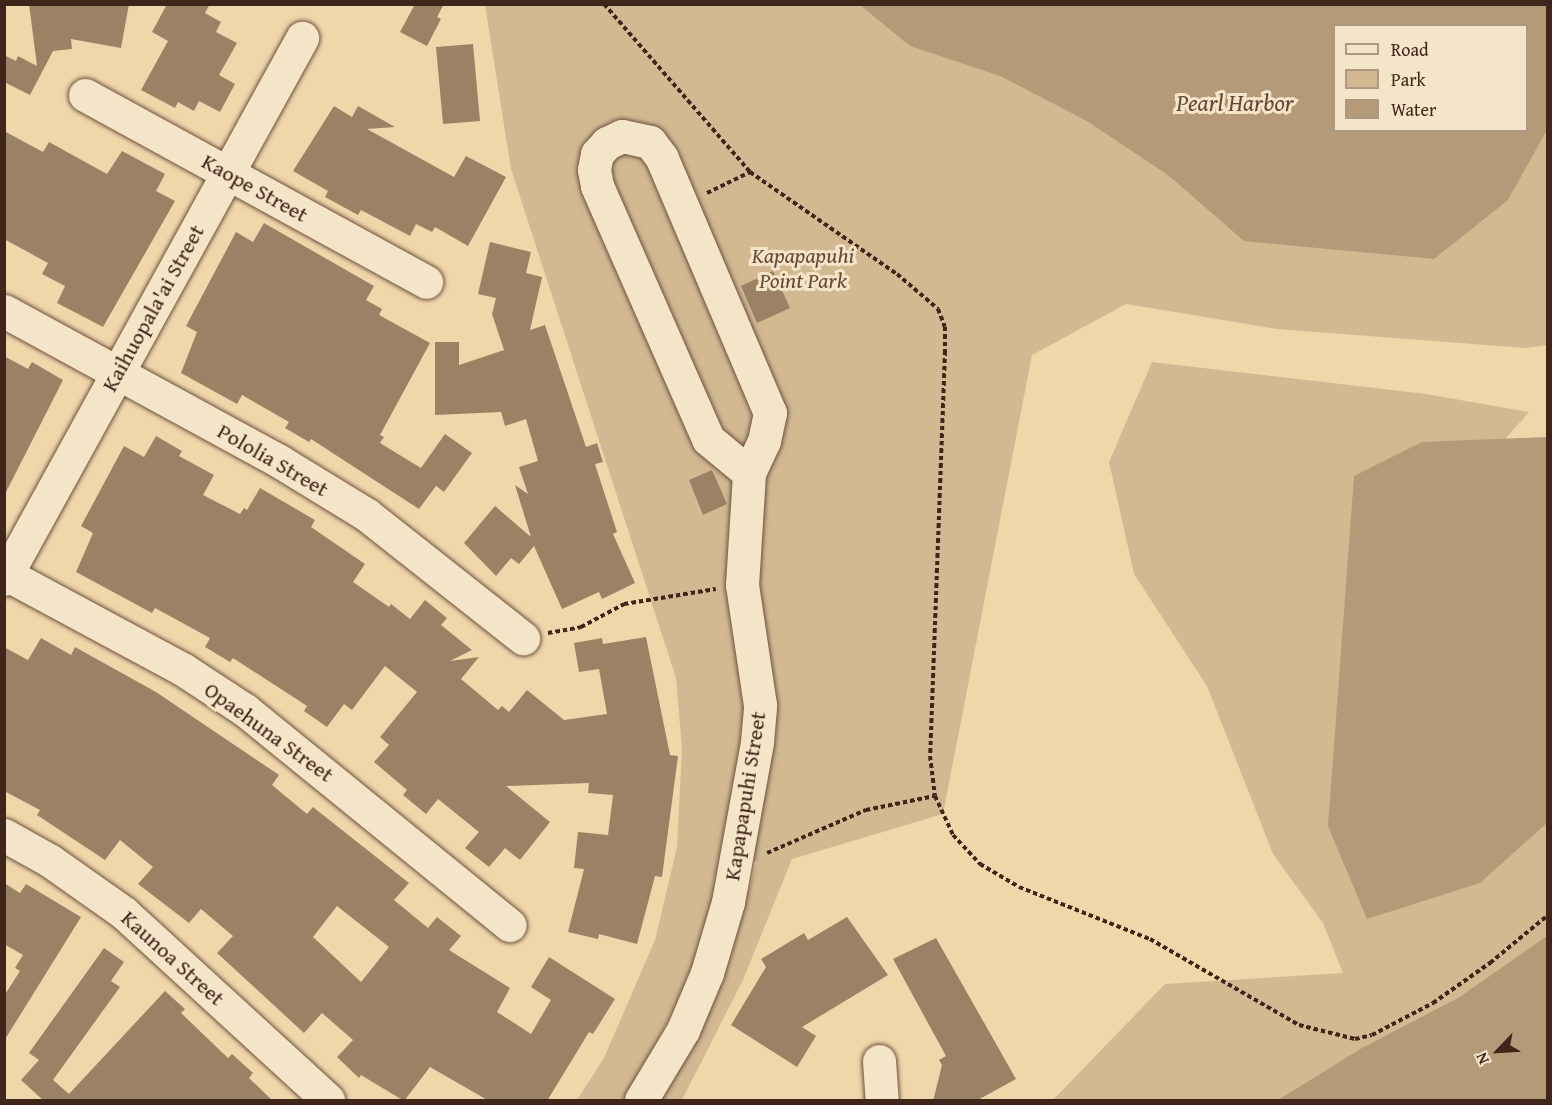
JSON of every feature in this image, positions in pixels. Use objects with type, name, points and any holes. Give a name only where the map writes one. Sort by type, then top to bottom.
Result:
[{"type":"street","name":"Kaihuopala'ai Street","points":[[5,575],[302,38]]},
{"type":"street","name":"Kaope Street","points":[[85,95],[426,282]]},
{"type":"street","points":[[622,136],[650,142],[662,158],[770,413],[764,441],[749,473],[708,439],[597,186],[594,170],[597,154],[607,143],[622,136]]},
{"type":"street","name":"Pololia Street","points":[[4,311],[279,461],[367,515],[523,638]]},
{"type":"street","name":"Kapapapuhi Street","points":[[641,1101],[682,1030],[703,983],[728,902],[757,742],[760,705],[742,585],[749,473]]},
{"type":"street","name":"Opaehuna Street","points":[[5,575],[183,670],[245,710],[510,925]]},
{"type":"street","name":"Kaunoa Street","points":[[4,835],[49,860],[124,913],[328,1101]]},
{"type":"street","points":[[879,1061],[882,1101]]},
{"type":"path","points":[[604,4],[750,172],[897,274],[938,309],[945,327],[931,641],[930,756],[936,796],[953,835],[980,864],[1019,886],[1150,939],[1299,1025],[1333,1036],[1355,1040],[1372,1035],[1433,1003],[1490,963],[1548,915]]},
{"type":"path","points":[[682,206],[750,172]]},
{"type":"path","points":[[523,638],[581,627],[624,603],[742,585]]},
{"type":"path","points":[[762,854],[866,810],[936,796]]},
{"type":"green space","name":"Kapapapuhi Point Park","points":[[485,5],[977,5],[1231,160],[1506,132],[1528,132],[1528,24],[1547,5],[1547,345],[1525,348],[1277,329],[1126,304],[1032,355],[943,814],[792,859],[743,980],[682,1100],[656,1100],[736,934],[757,862],[724,855],[694,972],[626,1100],[577,1100],[604,1058],[655,940],[677,847],[682,749],[676,678],[511,169]]},
{"type":"green space","points":[[1152,362],[1426,394],[1529,412],[1490,456],[1547,802],[1547,1100],[1053,1100],[1165,984],[1343,973],[1323,923],[1273,854],[1207,686],[1134,574],[1109,462]]},
{"type":"water","name":"Pearl Harbor","points":[[860,5],[1547,5],[1547,130],[1508,200],[1434,259],[1244,241],[1168,175],[1087,121],[1000,76],[910,46]]},
{"type":"water","points":[[1547,437],[1547,823],[1480,883],[1367,919],[1328,826],[1354,476],[1422,442]]},
{"type":"water","points":[[1547,936],[1547,1100],[1278,1100],[1362,1048],[1458,998]]},
{"type":"building","points":[[29,4],[129,4],[121,48],[71,39],[72,49],[53,51],[30,95],[4,82],[4,55],[16,61],[18,56],[37,66]]},
{"type":"building","points":[[167,4],[210,4],[205,13],[221,22],[216,32],[237,43],[219,75],[235,84],[220,112],[199,101],[194,111],[178,102],[175,108],[141,90],[168,41],[152,32]]},
{"type":"building","points":[[415,4],[444,4],[437,17],[441,19],[427,46],[400,32]]},
{"type":"building","points":[[473,44],[480,121],[443,124],[436,47]]},
{"type":"building","points":[[334,106],[352,117],[358,106],[395,127],[367,129],[454,177],[466,156],[506,177],[468,246],[435,227],[432,232],[416,224],[410,236],[361,210],[358,215],[325,197],[328,191],[293,171]]},
{"type":"building","points":[[4,131],[43,152],[49,142],[107,174],[122,151],[165,174],[156,191],[175,201],[103,327],[57,303],[65,286],[42,274],[48,263],[4,239]]},
{"type":"building","points":[[264,223],[374,286],[366,300],[382,309],[379,315],[430,343],[380,435],[384,437],[380,443],[421,468],[445,434],[472,453],[444,492],[436,486],[419,509],[311,439],[309,442],[285,428],[289,422],[242,395],[237,404],[181,373],[197,332],[186,326],[236,232],[253,242]]},
{"type":"building","points":[[490,242],[531,252],[526,273],[542,277],[530,330],[545,325],[586,447],[597,443],[603,462],[595,464],[617,532],[613,534],[635,583],[602,599],[599,592],[562,609],[534,546],[519,564],[511,558],[496,576],[464,543],[495,506],[531,537],[515,485],[528,494],[519,467],[538,461],[526,419],[505,426],[501,412],[435,415],[435,342],[459,342],[459,365],[504,350],[492,314],[496,298],[478,294]]},
{"type":"building","points":[[773,271],[790,308],[757,323],[741,286]]},
{"type":"building","points":[[4,356],[28,369],[32,362],[63,380],[4,496]]},
{"type":"building","points":[[156,436],[182,451],[179,456],[214,475],[203,495],[240,514],[244,508],[247,510],[260,488],[315,520],[311,527],[365,564],[353,582],[389,607],[391,604],[410,619],[425,600],[447,618],[441,625],[472,650],[450,661],[479,657],[461,679],[498,710],[502,706],[509,712],[527,690],[564,720],[607,714],[599,669],[579,672],[574,643],[602,638],[603,644],[646,637],[670,755],[678,756],[662,877],[655,876],[637,944],[599,934],[598,939],[568,932],[584,869],[574,868],[578,832],[608,835],[613,795],[588,793],[589,783],[506,786],[550,822],[520,860],[505,848],[489,867],[465,848],[479,832],[438,799],[426,814],[403,795],[407,790],[374,762],[389,745],[380,737],[417,692],[385,666],[352,710],[344,704],[327,727],[304,711],[307,706],[233,658],[230,662],[205,647],[210,638],[155,608],[152,613],[76,572],[93,533],[81,526],[124,446],[144,457]]},
{"type":"building","points":[[712,470],[727,504],[703,515],[689,480]]},
{"type":"building","points":[[41,638],[71,655],[75,647],[156,692],[279,775],[272,785],[307,814],[313,807],[409,883],[394,900],[428,928],[437,917],[461,936],[449,950],[510,988],[497,1012],[531,1034],[551,1000],[531,987],[549,957],[615,999],[593,1034],[589,1032],[547,1101],[489,1101],[430,1067],[404,1101],[361,1075],[359,1078],[337,1057],[353,1040],[322,1013],[304,1033],[217,953],[233,936],[201,909],[189,923],[138,884],[153,867],[120,840],[105,860],[37,815],[40,810],[4,791],[4,647],[28,660]],"holes":[[[337,906],[389,947],[361,982],[313,937]]]},
{"type":"building","points":[[4,883],[20,893],[26,884],[81,917],[4,1041],[4,996],[20,971],[15,968],[23,955],[4,944]]},
{"type":"building","points":[[847,917],[888,975],[802,1027],[816,1036],[797,1067],[731,1025],[766,967],[761,959],[804,933],[808,940]]},
{"type":"building","points":[[936,938],[1016,1079],[976,1101],[933,1101],[942,1065],[939,1060],[946,1056],[893,959]]},
{"type":"building","points":[[104,948],[124,962],[111,981],[120,987],[53,1080],[69,1094],[165,991],[185,1009],[181,1013],[228,1058],[232,1054],[253,1073],[249,1078],[273,1101],[44,1101],[21,1080],[39,1060],[29,1053]]}]
